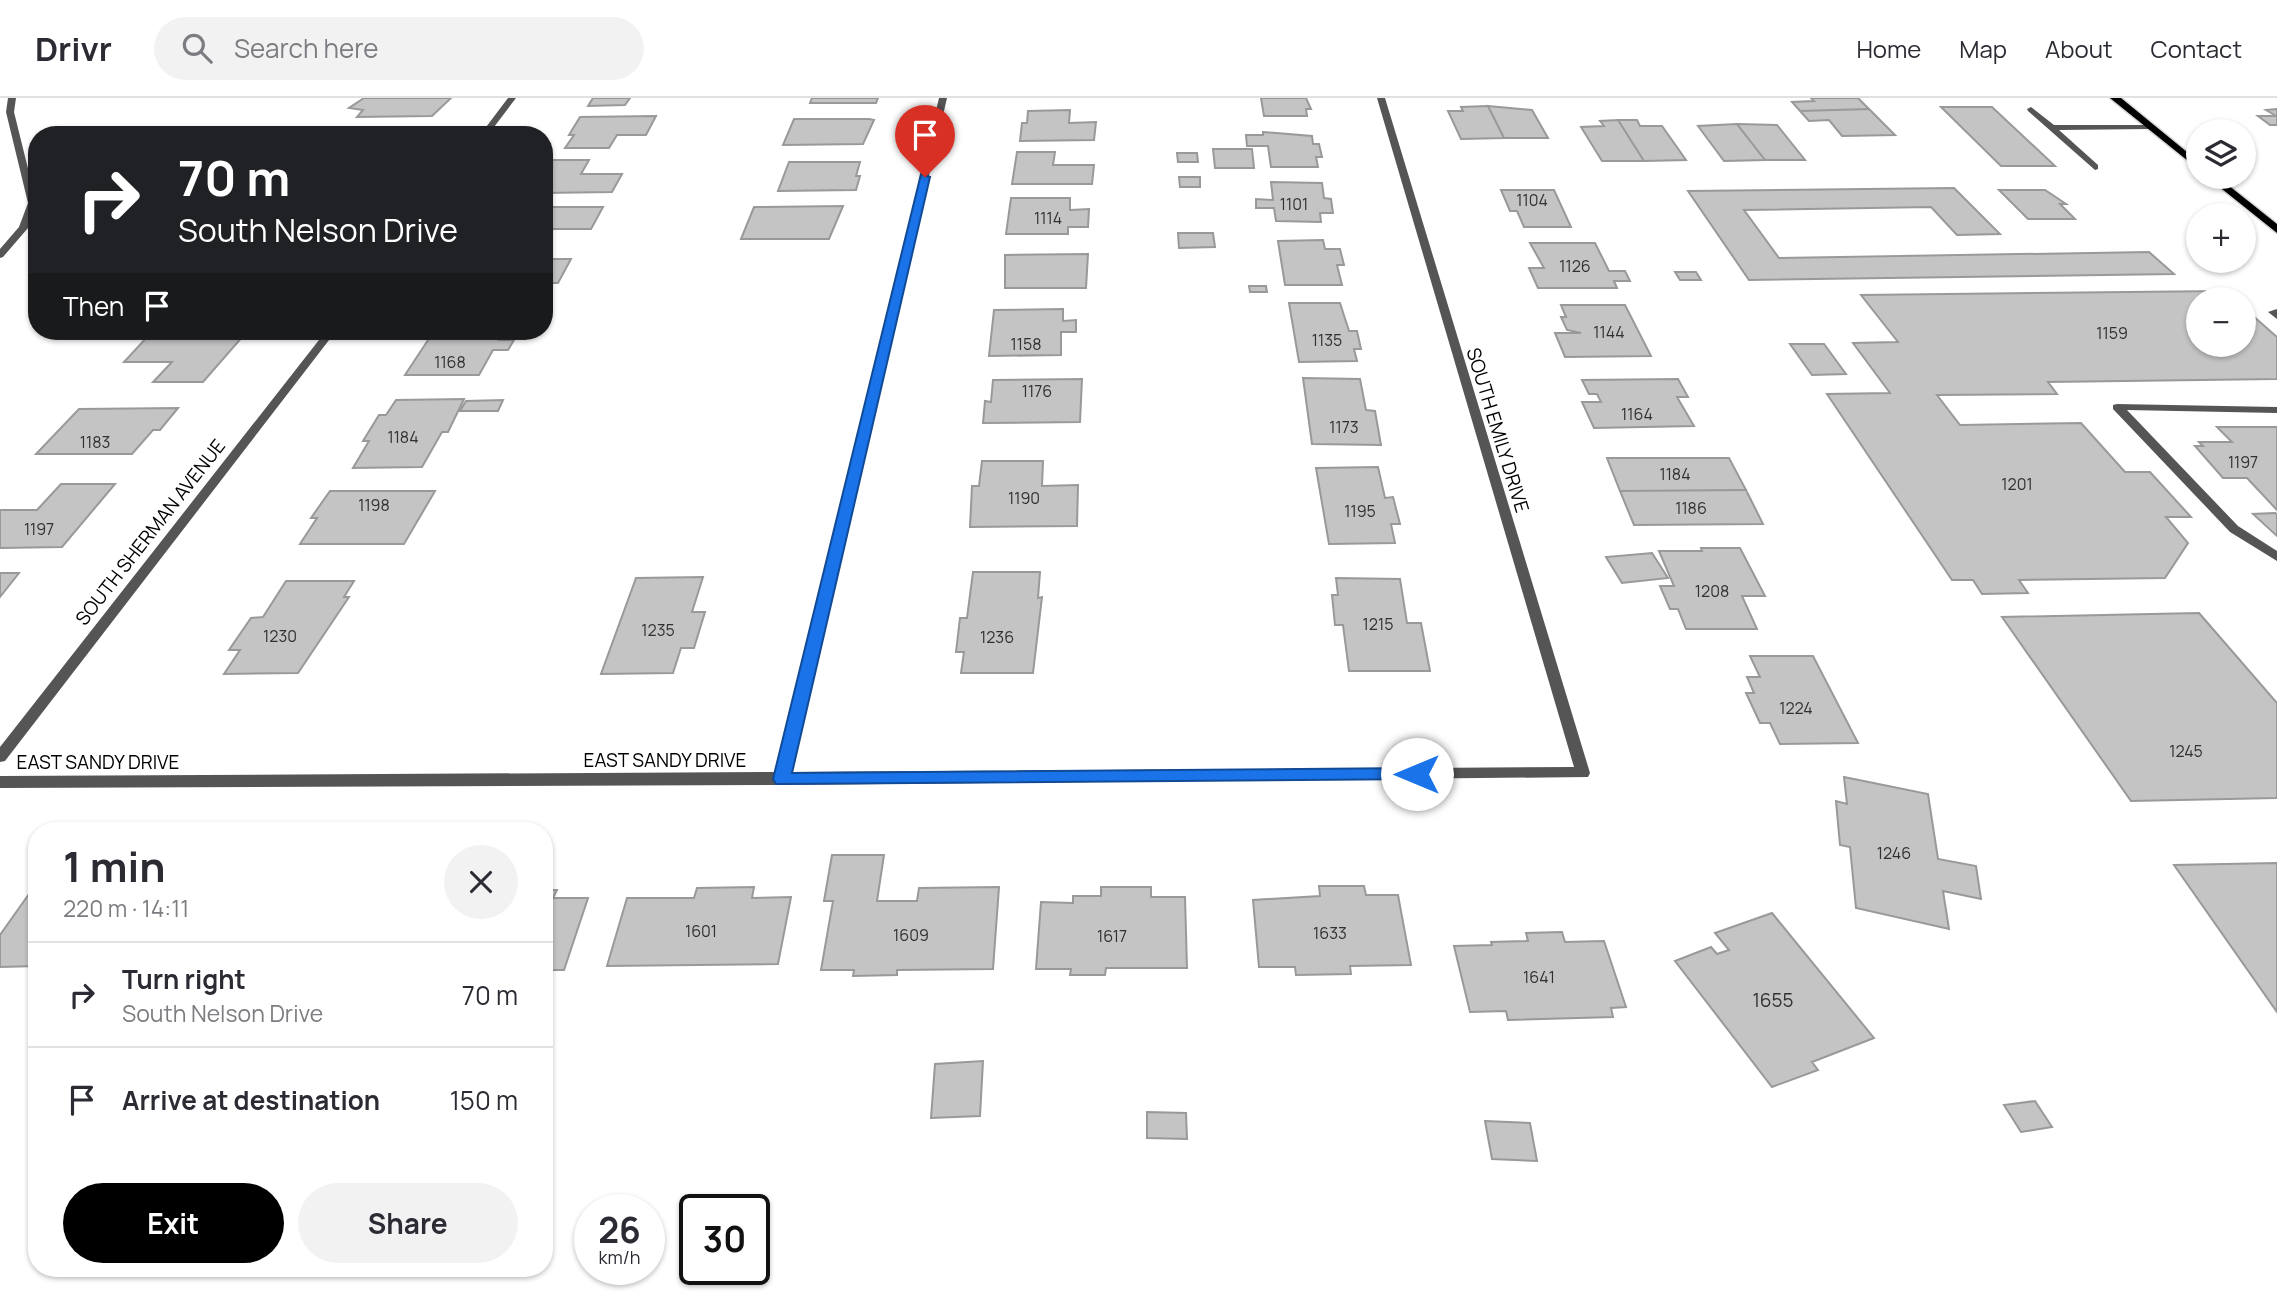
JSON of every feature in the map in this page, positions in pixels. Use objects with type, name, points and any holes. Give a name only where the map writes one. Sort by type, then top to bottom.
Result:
[{"type":"main road","points":[[2115,98],[2186,156]]},
{"type":"main road","points":[[2227,189],[2277,230]]},
{"type":"street","points":[[12,98],[10,113],[28,183]]},
{"type":"street","points":[[491,126],[512,98]]},
{"type":"street","points":[[782,779],[943,98]]},
{"type":"street","name":"SOUTH EMILY DRIVE","points":[[1381,98],[1583,773]]},
{"type":"street","points":[[2031,109],[2095,167]]},
{"type":"street","points":[[2052,128],[2150,127]]},
{"type":"street","points":[[0,255],[23,228],[28,215]]},
{"type":"street","name":"SOUTH SHERMAN AVENUE","points":[[0,757],[324,340]]},
{"type":"street","points":[[2277,410],[2117,407],[2234,529],[2277,558]]},
{"type":"street","name":"EAST SANDY DRIVE","points":[[0,782],[1583,773]]},
{"type":"building","points":[[364,98],[451,98],[432,116],[357,117],[363,110],[349,108]]},
{"type":"building","points":[[593,98],[630,98],[625,105],[588,106]]},
{"type":"building","points":[[812,98],[878,98],[876,103],[810,103]]},
{"type":"building","points":[[1261,98],[1306,98],[1311,109],[1306,109],[1307,116],[1264,116]]},
{"type":"building","points":[[1811,98],[1858,98],[1869,109],[1800,111],[1792,102],[1814,101]]},
{"type":"building","points":[[1488,106],[1532,110],[1548,138],[1504,138]]},
{"type":"building","points":[[1488,106],[1504,138],[1461,139],[1448,111],[1463,111],[1461,107]]},
{"type":"building","points":[[1941,107],[1992,107],[2055,166],[2001,166]]},
{"type":"building","points":[[1869,109],[1895,135],[1842,136],[1829,120],[1809,121],[1800,111]]},
{"type":"building","points":[[2277,109],[2277,125],[2270,125],[2258,116],[2276,116],[2266,110]]},
{"type":"building","points":[[1070,110],[1069,123],[1096,122],[1094,140],[1020,141],[1022,123],[1027,123],[1028,111]]},
{"type":"building","points":[[656,116],[646,135],[617,135],[609,148],[565,148],[574,135],[569,135],[580,117]]},
{"type":"building","points":[[794,119],[874,120],[863,144],[783,145]]},
{"type":"building","points":[[1618,120],[1644,161],[1602,161],[1581,127],[1604,126],[1600,121]]},
{"type":"building","points":[[1618,120],[1637,120],[1640,126],[1662,126],[1686,160],[1644,161]]},
{"type":"building","points":[[1737,124],[1765,160],[1724,161],[1698,126]]},
{"type":"building","points":[[1737,124],[1777,125],[1805,160],[1765,160]]},
{"type":"building","points":[[1263,132],[1312,136],[1313,144],[1319,144],[1322,157],[1316,157],[1318,167],[1271,167],[1268,146],[1247,146],[1246,135],[1263,135]]},
{"type":"building","points":[[1213,149],[1252,149],[1254,168],[1215,168]]},
{"type":"building","points":[[1017,152],[1055,152],[1053,165],[1094,165],[1092,184],[1012,184]]},
{"type":"building","points":[[1177,153],[1197,153],[1198,162],[1178,162]]},
{"type":"building","points":[[553,160],[589,160],[581,174],[622,174],[612,192],[553,193]]},
{"type":"building","points":[[789,162],[860,162],[856,190],[778,191]]},
{"type":"building","points":[[1179,177],[1200,177],[1200,187],[1180,187]]},
{"type":"building","points":[[1271,182],[1322,183],[1324,198],[1331,199],[1333,213],[1320,213],[1321,222],[1276,221],[1274,208],[1256,208],[1256,199],[1273,200]]},
{"type":"building","points":[[1954,188],[2000,234],[1957,235],[1931,207],[1744,210],[1779,258],[2149,252],[2174,274],[1749,280],[1688,191]]},
{"type":"building","points":[[1501,190],[1554,190],[1571,227],[1524,227],[1517,211],[1510,211]]},
{"type":"building","points":[[1999,190],[2045,190],[2066,204],[2060,204],[2075,219],[2028,219]]},
{"type":"building","points":[[1011,198],[1070,198],[1070,210],[1089,209],[1088,227],[1068,227],[1068,234],[1006,234]]},
{"type":"building","points":[[843,206],[829,239],[741,239],[754,207]]},
{"type":"building","points":[[553,207],[603,207],[591,229],[553,229]]},
{"type":"building","points":[[1178,233],[1213,233],[1215,247],[1179,248]]},
{"type":"building","points":[[1323,240],[1325,249],[1340,249],[1344,265],[1337,265],[1342,285],[1285,285],[1278,241]]},
{"type":"building","points":[[1530,243],[1595,243],[1609,271],[1625,271],[1630,281],[1614,281],[1617,288],[1538,288],[1529,268],[1544,268]]},
{"type":"building","points":[[1088,254],[1086,288],[1005,288],[1005,255]]},
{"type":"building","points":[[553,259],[571,259],[558,283],[553,283]]},
{"type":"building","points":[[1675,272],[1696,272],[1701,280],[1680,280]]},
{"type":"building","points":[[1249,286],[1266,286],[1267,292],[1250,292]]},
{"type":"building","points":[[2186,291],[2186,357],[2256,357],[2256,319],[2277,337],[2277,379],[2048,382],[2057,394],[1937,395],[1960,425],[2081,423],[2125,472],[2150,472],[2191,517],[2166,517],[2188,543],[2165,578],[2019,580],[2028,593],[1982,594],[1973,580],[1952,580],[1827,394],[1890,393],[1853,343],[1898,342],[1861,295]]},
{"type":"building","points":[[1289,303],[1340,303],[1349,331],[1357,331],[1361,349],[1354,349],[1357,361],[1299,362]]},
{"type":"building","points":[[1561,305],[1625,305],[1651,356],[1565,357],[1555,333],[1581,333],[1567,330],[1561,317],[1566,317]]},
{"type":"building","points":[[1063,309],[1063,321],[1076,320],[1076,332],[1061,332],[1061,355],[989,356],[994,310]]},
{"type":"building","points":[[144,340],[240,340],[203,382],[153,382],[172,362],[124,362]]},
{"type":"building","points":[[428,340],[514,340],[508,350],[493,350],[479,375],[405,375]]},
{"type":"building","points":[[1790,344],[1824,344],[1846,374],[1812,375]]},
{"type":"building","points":[[1303,378],[1360,379],[1366,410],[1375,411],[1381,445],[1312,444]]},
{"type":"building","points":[[1082,379],[1080,422],[983,423],[985,401],[991,402],[993,380]]},
{"type":"building","points":[[1678,379],[1688,397],[1677,397],[1694,426],[1594,428],[1582,402],[1601,402],[1597,394],[1589,394],[1582,380]]},
{"type":"building","points":[[464,399],[448,432],[442,432],[422,467],[353,468],[369,441],[363,441],[379,415],[386,415],[396,400]]},
{"type":"building","points":[[503,400],[498,411],[460,411],[466,401]]},
{"type":"building","points":[[178,408],[160,430],[153,430],[132,454],[36,454],[79,409]]},
{"type":"building","points":[[2217,427],[2277,427],[2277,510],[2247,478],[2223,478],[2195,446],[2203,446],[2199,442],[2232,442]]},
{"type":"building","points":[[1607,458],[1729,458],[1746,490],[1620,491]]},
{"type":"building","points":[[982,461],[1043,461],[1042,486],[1078,485],[1077,526],[970,527],[972,486],[979,486]]},
{"type":"building","points":[[1378,467],[1385,498],[1393,497],[1400,524],[1391,524],[1395,543],[1329,544],[1316,468]]},
{"type":"building","points":[[61,484],[115,484],[62,547],[0,548],[0,510],[37,510]]},
{"type":"building","points":[[1746,490],[1763,524],[1634,525],[1620,491]]},
{"type":"building","points":[[330,491],[435,491],[404,544],[300,544],[317,518],[311,518]]},
{"type":"building","points":[[2253,514],[2277,514],[2277,536]]},
{"type":"building","points":[[1701,548],[1740,548],[1765,596],[1742,596],[1757,629],[1686,629],[1678,609],[1670,609],[1660,586],[1674,586],[1659,551],[1702,551]]},
{"type":"building","points":[[1652,553],[1668,578],[1622,583],[1606,557]]},
{"type":"building","points":[[973,572],[1040,572],[1038,598],[1042,597],[1033,673],[961,673],[964,652],[956,652],[960,618],[967,618]]},
{"type":"building","points":[[0,573],[19,573],[0,597]]},
{"type":"building","points":[[703,577],[692,612],[705,612],[694,648],[681,648],[673,673],[601,674],[636,578]]},
{"type":"building","points":[[1336,578],[1400,579],[1407,623],[1421,623],[1430,671],[1349,671],[1343,625],[1335,625],[1332,595],[1338,595]]},
{"type":"building","points":[[286,581],[354,581],[344,597],[349,597],[298,673],[224,674],[240,650],[229,650],[251,618],[263,617]]},
{"type":"building","points":[[2199,613],[2277,703],[2277,798],[2131,801],[2002,617]]},
{"type":"building","points":[[1750,656],[1813,656],[1858,743],[1780,744],[1770,723],[1760,723],[1746,693],[1754,693],[1747,677],[1760,677]]},
{"type":"building","points":[[1844,777],[1928,794],[1938,859],[1976,866],[1981,899],[1943,891],[1949,929],[1856,908],[1850,847],[1840,845],[1836,801],[1847,804]]},
{"type":"building","points":[[832,855],[884,855],[877,901],[917,901],[919,888],[999,887],[993,969],[897,970],[897,975],[853,976],[854,970],[821,970],[833,901],[824,901]]},
{"type":"building","points":[[2277,863],[2277,1012],[2174,865]]},
{"type":"building","points":[[1319,886],[1364,886],[1366,895],[1398,895],[1411,965],[1350,966],[1351,974],[1296,975],[1295,967],[1259,967],[1253,900],[1320,896]]},
{"type":"building","points":[[754,887],[752,898],[791,897],[778,964],[607,966],[627,898],[694,898],[697,888]]},
{"type":"building","points":[[1101,887],[1151,887],[1151,897],[1185,897],[1187,968],[1106,968],[1105,975],[1070,975],[1071,969],[1036,969],[1041,902],[1073,903],[1073,896],[1101,896]]},
{"type":"building","points":[[28,895],[28,966],[0,967],[0,935]]},
{"type":"building","points":[[553,898],[588,898],[564,970],[553,970]]},
{"type":"building","points":[[1772,913],[1874,1038],[1812,1062],[1818,1070],[1772,1087],[1675,961],[1711,947],[1717,954],[1729,950],[1715,933]]},
{"type":"building","points":[[1562,932],[1565,942],[1604,941],[1626,1007],[1611,1008],[1613,1017],[1508,1020],[1506,1011],[1470,1012],[1454,946],[1528,941],[1526,933]]},
{"type":"building","points":[[983,1061],[980,1116],[931,1118],[935,1064]]},
{"type":"building","points":[[2035,1101],[2052,1127],[2021,1132],[2004,1105]]},
{"type":"building","points":[[1147,1112],[1186,1113],[1187,1139],[1147,1138]]},
{"type":"building","points":[[1485,1121],[1530,1123],[1537,1161],[1492,1159]]},
{"type":"route","points":[[925,177],[782,779],[1417,774]]}]
